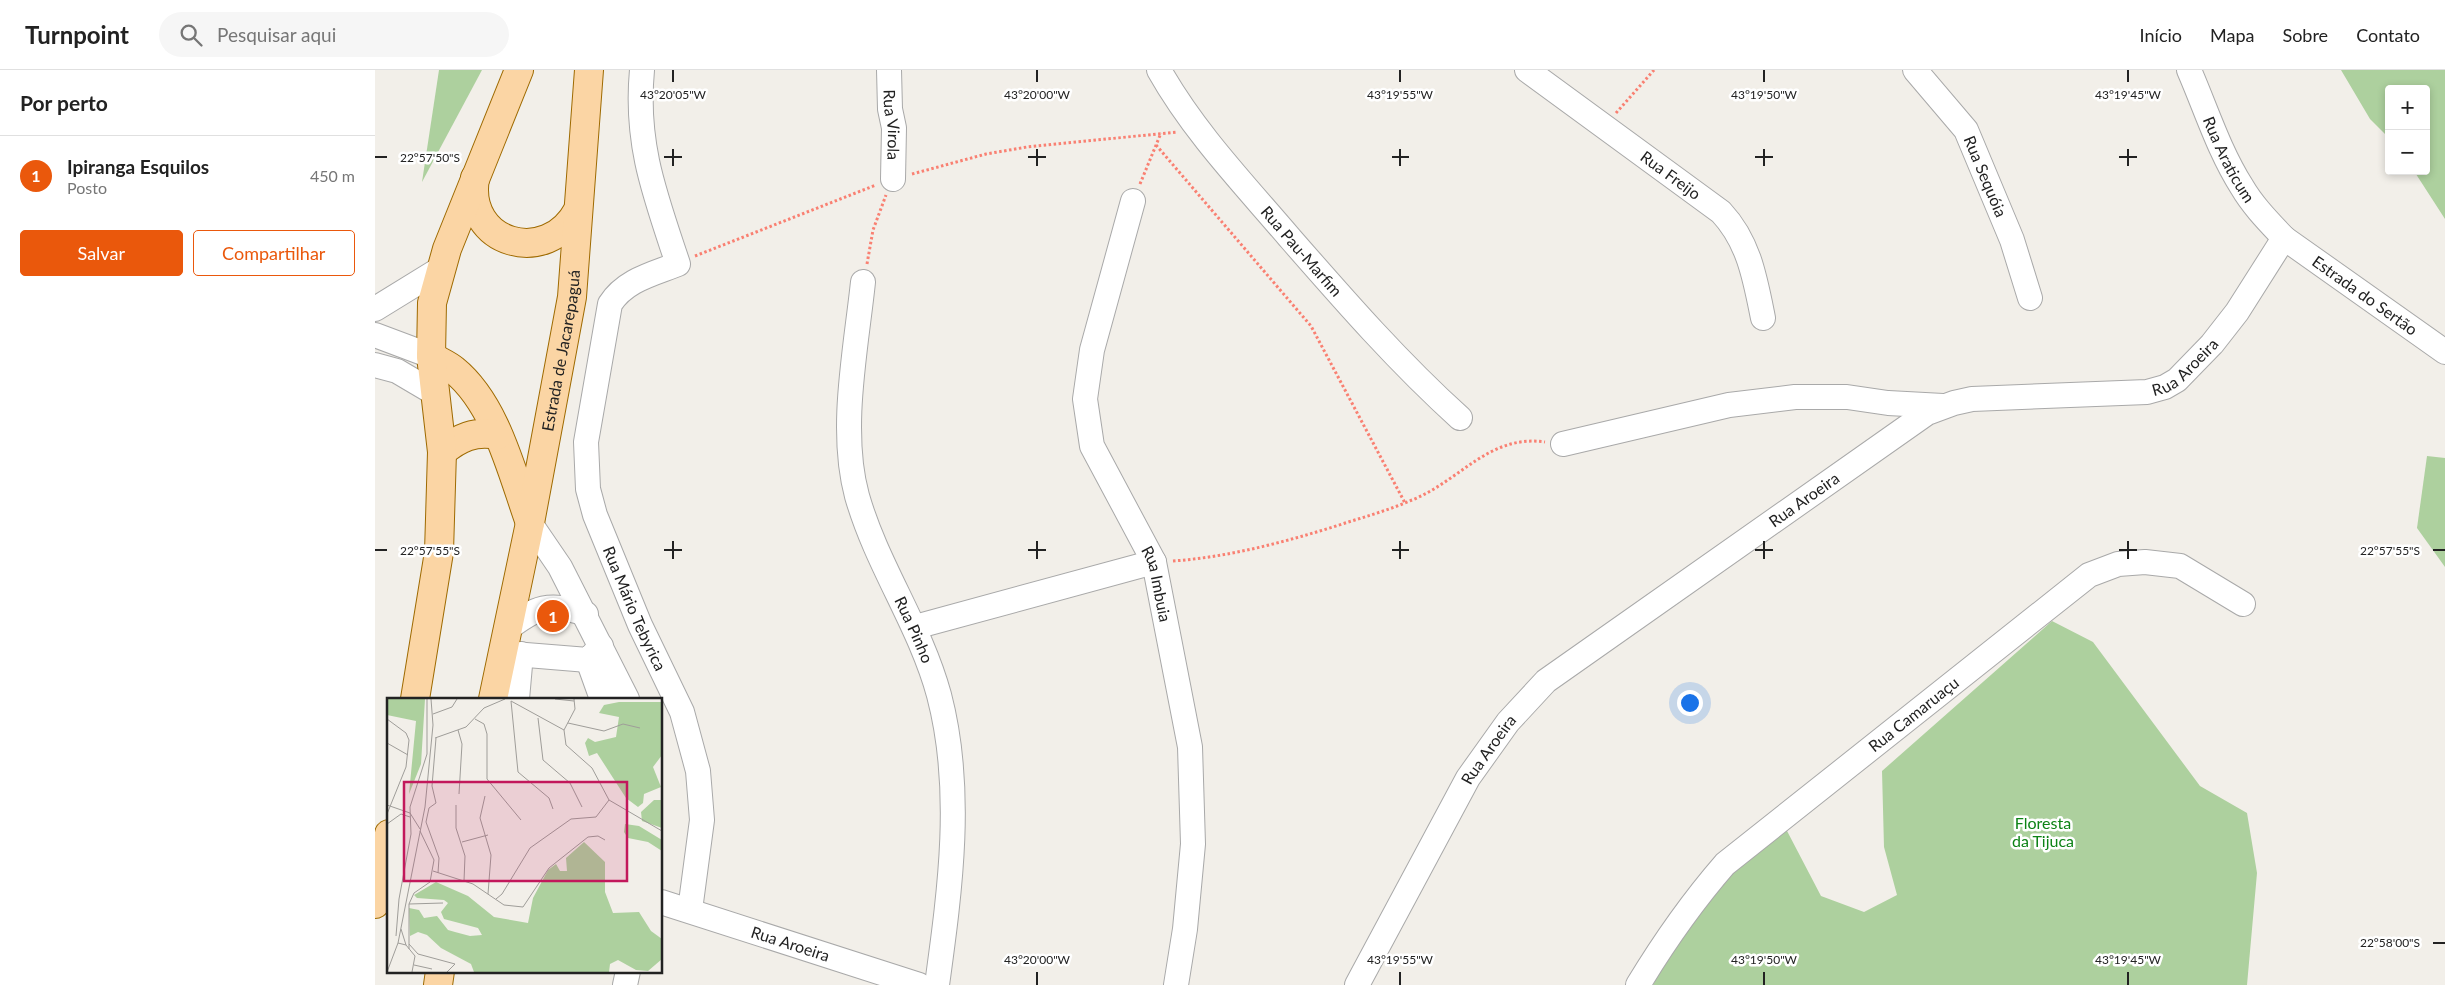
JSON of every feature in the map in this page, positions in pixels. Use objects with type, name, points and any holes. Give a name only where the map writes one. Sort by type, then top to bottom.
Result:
[{"type":"main road","points":[[415,698],[439,552],[442,452],[431,356],[432,303],[440,269],[475,175],[519,70]]},
{"type":"main road","name":"Estrada de Jacarepaguá","points":[[493,698],[510,646],[571,297],[589,70]]},
{"type":"main road","points":[[475,175],[474,198],[481,218],[497,235],[507,240],[528,244],[549,240],[567,228],[578,210]]},
{"type":"main road","points":[[431,356],[453,369],[471,387],[489,414],[530,523]]},
{"type":"main road","points":[[442,452],[456,441],[469,435],[483,433],[498,436]]},
{"type":"main road","points":[[375,904],[387,844]]},
{"type":"main road","points":[[438,985],[440,972]]},
{"type":"street","points":[[642,70],[640,108],[643,152],[656,200],[678,264]]},
{"type":"street","name":"Rua Virola","points":[[889,70],[890,108],[894,128],[893,179]]},
{"type":"street","name":"Rua Pau-Marfim","points":[[1159,70],[1177,102],[1198,130],[1382,343],[1418,381],[1460,418]]},
{"type":"street","name":"Rua Freijo","points":[[1527,70],[1721,212],[1733,224],[1753,268],[1763,318]]},
{"type":"street","name":"Rua Sequóia","points":[[1915,70],[1966,130],[2011,240],[2030,298]]},
{"type":"street","name":"Rua Araticum","points":[[2189,70],[2239,182],[2262,215],[2284,238]]},
{"type":"street","name":"Rua Imbuia","points":[[1133,201],[1092,350],[1085,399],[1092,446],[1154,562],[1190,747],[1193,844],[1185,929],[1176,985]]},
{"type":"street","name":"Estrada do Sertão","points":[[2284,238],[2445,352]]},
{"type":"street","name":"Rua Aroeira","points":[[1357,985],[1468,778],[1509,722],[1546,681],[1927,412],[1972,399],[2147,392],[2165,387],[2177,380],[2212,344],[2237,312],[2284,238]]},
{"type":"street","name":"Rua Mário Tebyrica","points":[[678,264],[627,285],[610,304],[586,442],[588,489],[595,515],[640,625],[682,712],[698,771],[702,820],[690,910]]},
{"type":"street","points":[[375,309],[440,269]]},
{"type":"street","name":"Rua Pinho","points":[[863,282],[849,414],[852,464],[857,495],[887,575],[915,627],[939,696],[948,750],[953,807],[950,889],[937,985]]},
{"type":"street","points":[[375,335],[431,356]]},
{"type":"street","points":[[375,365],[397,371],[436,394]]},
{"type":"street","points":[[1563,444],[1729,405],[1795,397],[1847,397],[1888,403],[1943,406]]},
{"type":"street","points":[[530,523],[560,567],[586,614],[595,653],[602,698]]},
{"type":"street","points":[[915,627],[1154,562]]},
{"type":"street","name":"Rua Camaruaçu","points":[[1638,985],[1693,900],[1725,864],[2089,575],[2118,564],[2145,562],[2181,566],[2243,604]]},
{"type":"street","points":[[517,698],[510,646],[528,613],[540,608],[564,608],[586,614]]},
{"type":"street","points":[[510,646],[595,653]]},
{"type":"street","points":[[595,653],[626,698]]},
{"type":"street","name":"Rua Aroeira","points":[[663,903],[919,985]]},
{"type":"street","points":[[625,985],[628,972]]},
{"type":"path","points":[[1605,127],[1654,70]]},
{"type":"path","points":[[678,264],[893,179],[985,154],[1027,147],[1198,130]]},
{"type":"path","points":[[1133,201],[1161,133]]},
{"type":"path","points":[[1156,145],[1311,326],[1405,503]]},
{"type":"path","points":[[863,282],[873,230],[893,179]]},
{"type":"path","points":[[1154,562],[1206,559],[1280,543],[1405,503],[1450,479],[1492,450],[1515,441],[1563,444]]},
{"type":"green space","points":[[439,70],[482,70],[422,182]]},
{"type":"green space","points":[[2341,70],[2445,70],[2445,219],[2417,175],[2430,175],[2430,85],[2385,85],[2385,134],[2370,119]]},
{"type":"green space","points":[[2427,456],[2445,458],[2445,567],[2417,528]]},
{"type":"green space","name":"Floresta da Tijuca","points":[[2052,621],[2093,642],[2200,786],[2247,813],[2257,873],[2247,985],[1653,985],[1665,961],[1719,882],[1786,829],[1821,896],[1864,912],[1897,895],[1884,847],[1882,771]]},
{"type":"place","name":"Ipiranga Esquilos","points":[[553,616]]}]
